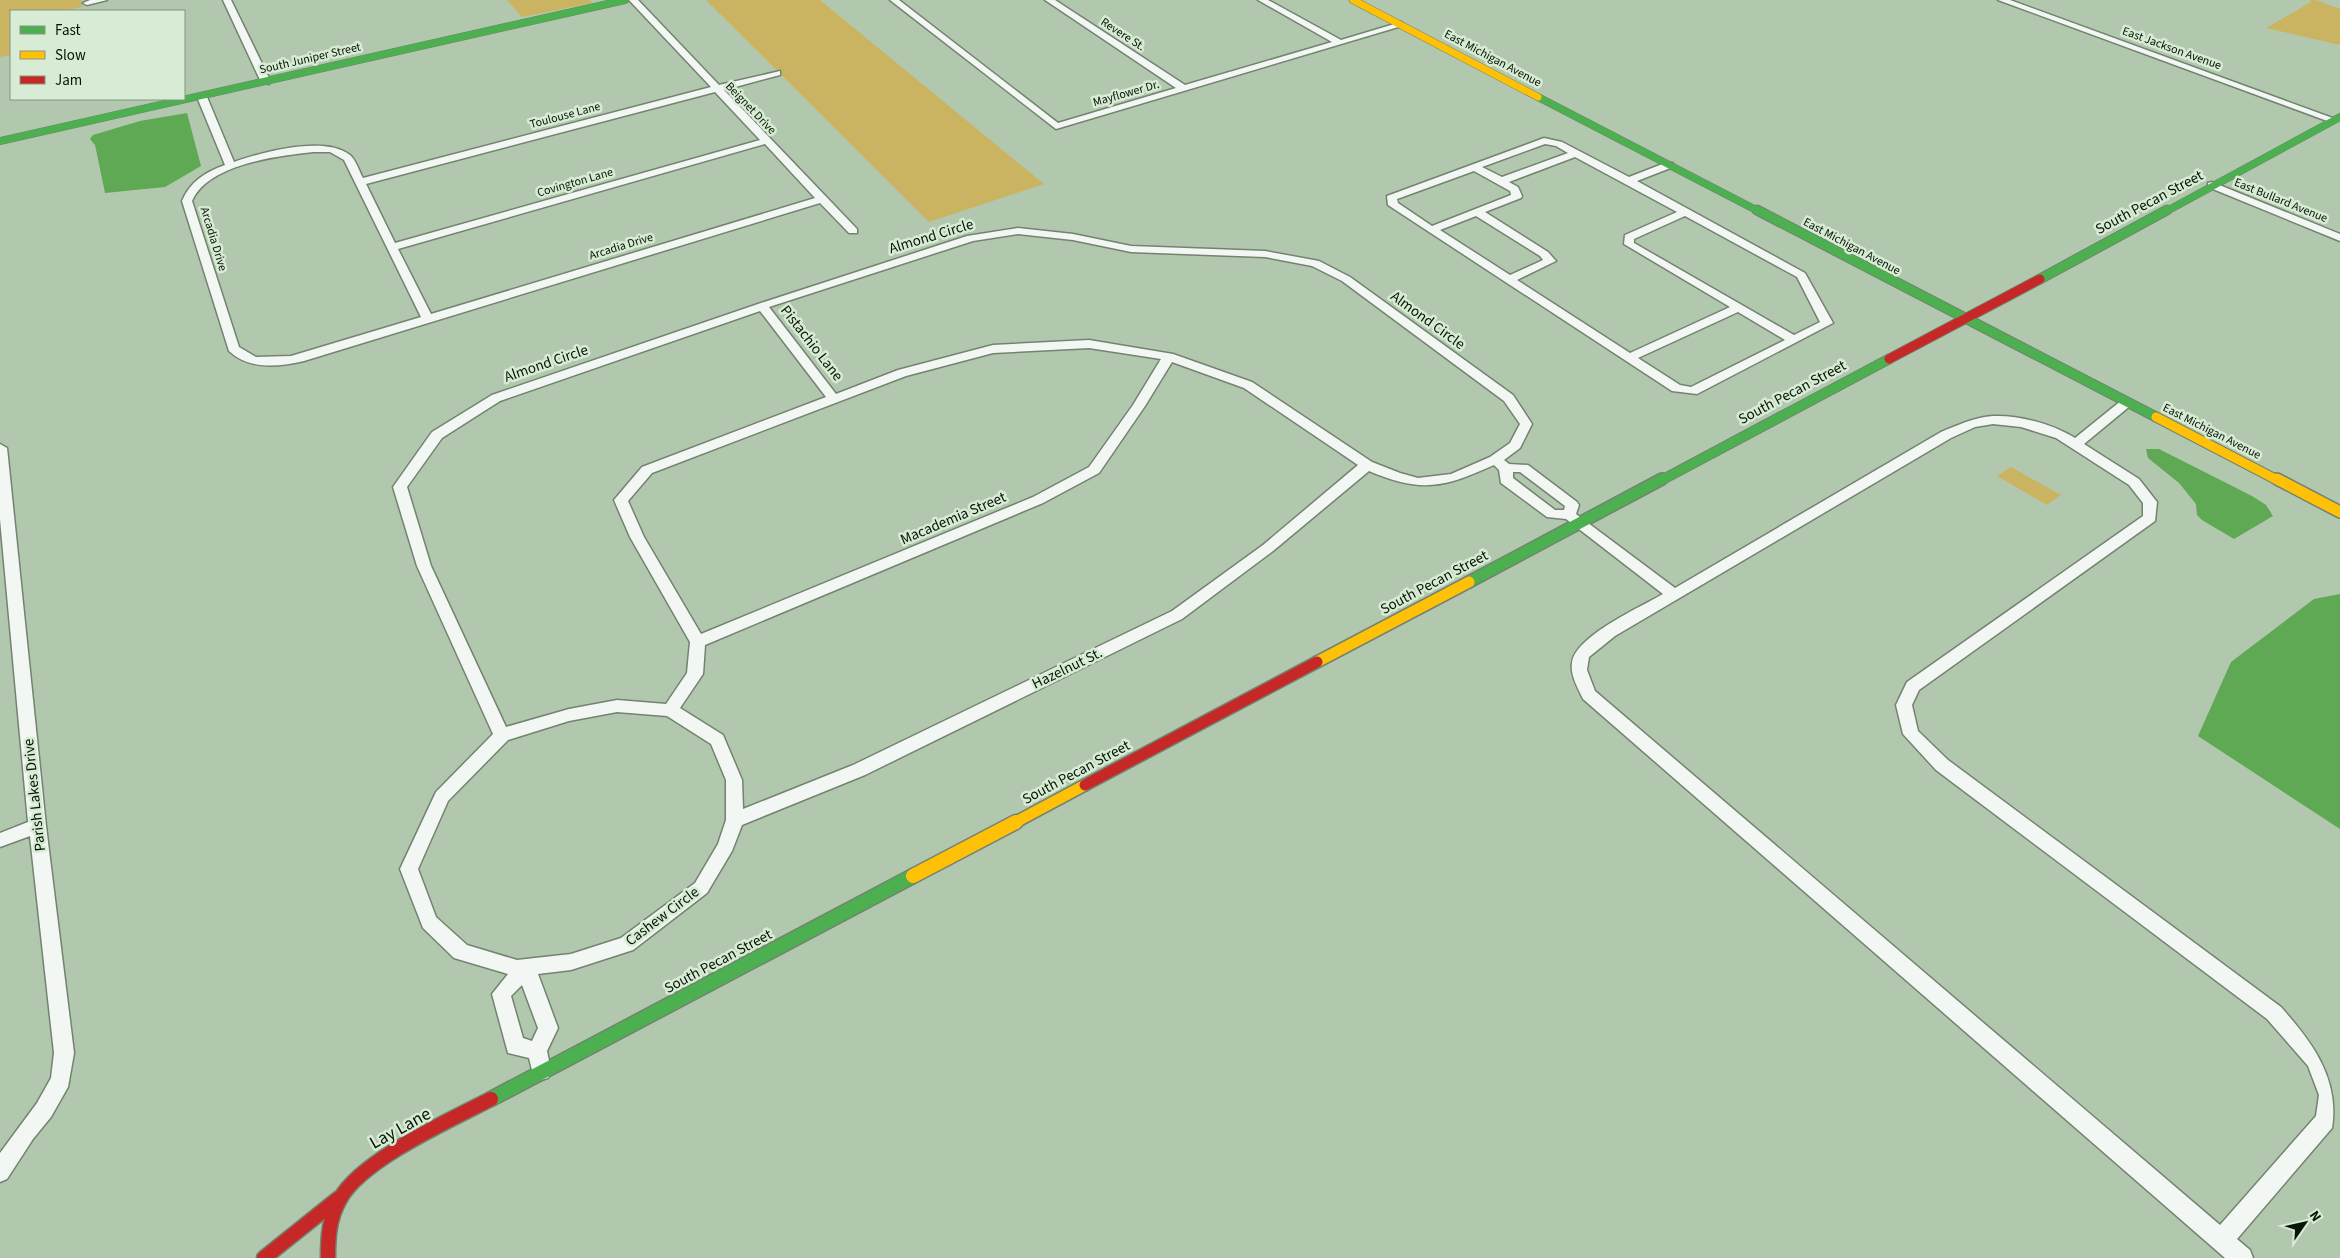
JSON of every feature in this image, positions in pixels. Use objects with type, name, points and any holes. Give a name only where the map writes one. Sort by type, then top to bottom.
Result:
[{"type":"street","points":[[87,3],[103,0]]},
{"type":"street","points":[[227,0],[266,82]]},
{"type":"street","name":"South Juniper Street","points":[[0,141],[202,97],[625,0]]},
{"type":"street","name":"Beignet Drive","points":[[632,0],[853,232]]},
{"type":"street","name":"Mayflower Dr.","points":[[894,0],[1056,126],[1401,25]]},
{"type":"street","name":"Revere St.","points":[[1049,0],[1184,89]]},
{"type":"street","points":[[1262,0],[1340,43]]},
{"type":"street","name":"East Michigan Avenue","points":[[1353,0],[1963,319],[2340,512]]},
{"type":"street","name":"East Jackson Avenue","points":[[2002,0],[2337,119]]},
{"type":"street","name":"Toulouse Lane","points":[[360,182],[777,73]]},
{"type":"street","points":[[202,97],[231,166]]},
{"type":"street","name":"South Pecan Street","points":[[541,1071],[1574,518],[1963,319],[2337,119]]},
{"type":"street","name":"Covington Lane","points":[[392,247],[766,141]]},
{"type":"street","points":[[1544,141],[1560,144],[1801,275],[1827,323],[1693,391],[1676,388],[1392,205],[1391,198],[1474,167],[1544,141]]},
{"type":"street","name":"Arcadia Drive","points":[[428,319],[348,158],[337,151],[327,149],[286,152],[231,166],[216,171],[194,186],[188,194],[187,202],[233,348],[238,354],[262,362],[300,358],[822,199]]},
{"type":"street","points":[[1501,181],[1576,153]]},
{"type":"street","points":[[1629,181],[1669,165]]},
{"type":"street","points":[[1431,230],[1517,196],[1514,189],[1474,167]]},
{"type":"street","name":"East Bullard Avenue","points":[[2212,186],[2340,238]]},
{"type":"street","points":[[1477,212],[1544,254],[1550,261],[1509,280]]},
{"type":"street","points":[[1685,212],[1629,237],[1629,244],[1794,340]]},
{"type":"street","name":"Almond Circle","points":[[502,735],[424,566],[400,488],[437,435],[496,398],[762,306],[971,238],[1018,231],[1073,237],[1131,249],[1192,253],[1265,254],[1315,263],[1346,279],[1508,398],[1526,424],[1514,445],[1495,460],[1453,478],[1418,482],[1396,477],[1367,465],[1248,385],[1169,357],[1089,344],[993,349],[902,373],[647,470],[621,500],[637,537],[698,642]]},
{"type":"street","name":"Pistachio Lane","points":[[762,306],[835,400]]},
{"type":"street","points":[[1630,358],[1738,308]]},
{"type":"street","name":"Macademia Street","points":[[698,642],[1038,500],[1094,470],[1139,406],[1169,357]]},
{"type":"street","points":[[2076,444],[2126,403]]},
{"type":"street","points":[[2222,1240],[2325,1121],[2328,1095],[2316,1060],[2274,1013],[1942,765],[1911,734],[1904,705],[1912,686],[2150,518],[2150,502],[2134,482],[2061,435],[2022,423],[1993,420],[1972,424],[1946,435],[1606,634],[1582,654],[1578,672],[1589,695],[2242,1258]]},
{"type":"street","name":"Parish Lakes Drive","points":[[0,448],[36,826],[64,1053],[61,1080],[44,1110],[26,1132],[0,1172]]},
{"type":"street","points":[[1495,460],[1506,468],[1523,468],[1572,505],[1574,518]]},
{"type":"street","name":"Hazelnut St.","points":[[735,820],[859,770],[1176,615],[1268,548],[1367,465]]},
{"type":"street","points":[[1506,468],[1506,480],[1552,514],[1574,518],[1674,595]]},
{"type":"street","points":[[670,710],[695,674],[698,642]]},
{"type":"street","name":"Cashew Circle","points":[[617,706],[670,710],[717,740],[734,780],[735,820],[726,846],[701,888],[627,944],[571,962],[518,972],[461,952],[428,922],[409,869],[442,797],[502,735],[568,714],[617,706]]},
{"type":"street","points":[[0,840],[36,826]]},
{"type":"street","points":[[537,1051],[515,1046],[501,994],[518,972],[530,978],[548,1028],[537,1051],[541,1071]]},
{"type":"street","name":"Lay Lane","points":[[328,1258],[329,1227],[338,1198],[355,1177],[380,1158],[541,1071]]},
{"type":"street","name":"Parish Lakes Drive","points":[[0,1153],[26,1132]]},
{"type":"street","points":[[264,1258],[338,1198]]},
{"type":"shaded area","points":[[0,0],[81,0],[82,7],[68,10],[10,10],[10,55],[0,57]]},
{"type":"shaded area","points":[[507,0],[590,0],[592,3],[522,17]]},
{"type":"shaded area","points":[[706,0],[820,0],[1044,184],[929,222]]},
{"type":"shaded area","points":[[2309,0],[2316,0],[2340,9],[2340,45],[2266,28],[2311,2]]},
{"type":"shaded area","points":[[187,113],[201,166],[165,187],[105,193],[95,145],[90,139],[93,135],[140,121]]},
{"type":"shaded area","points":[[2146,449],[2159,449],[2252,496],[2266,505],[2273,516],[2234,539],[2197,515],[2196,504],[2179,483],[2148,458]]},
{"type":"shaded area","points":[[2011,467],[2061,495],[2047,505],[1997,476]]},
{"type":"shaded area","points":[[2340,594],[2340,829],[2198,736],[2231,662],[2314,599]]},
{"type":"traffic: fast","points":[[185,99],[625,0]]},
{"type":"traffic: fast","points":[[1538,97],[2156,417]]},
{"type":"traffic: fast","points":[[0,141],[182,100]]},
{"type":"traffic: fast","points":[[2040,279],[2340,117]]},
{"type":"traffic: fast","points":[[1469,582],[1889,359]]},
{"type":"traffic: fast","points":[[491,1099],[913,876]]},
{"type":"traffic: slow","points":[[1353,0],[1538,97]]},
{"type":"traffic: slow","points":[[2156,417],[2340,512]]},
{"type":"traffic: slow","points":[[1317,662],[1469,582]]},
{"type":"traffic: slow","points":[[913,876],[1085,785]]},
{"type":"traffic: jam","points":[[1889,359],[2040,279]]},
{"type":"traffic: jam","points":[[1085,785],[1317,662]]},
{"type":"traffic: jam","points":[[328,1258],[328,1235],[332,1215],[340,1198],[351,1183],[364,1171],[398,1149],[491,1099]]},
{"type":"traffic: jam","points":[[264,1258],[339,1198]]}]
